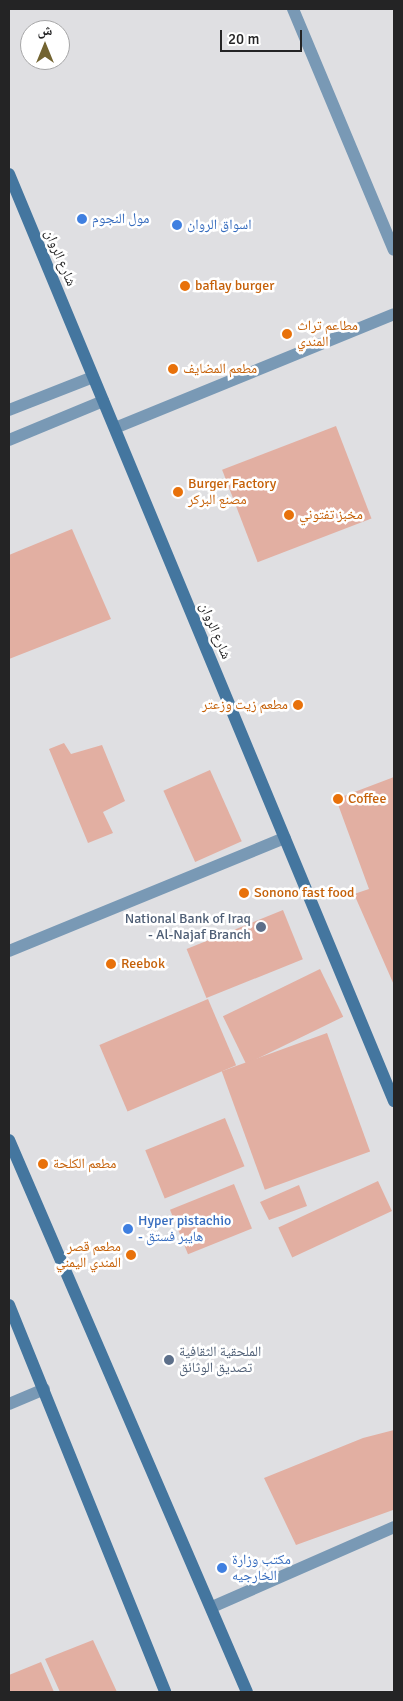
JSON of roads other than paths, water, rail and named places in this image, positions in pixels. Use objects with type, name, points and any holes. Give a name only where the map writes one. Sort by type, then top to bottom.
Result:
[{"type":"main road","name":"شارع الروان","points":[[9,174],[394,1101]]},
{"type":"main road","points":[[9,1140],[248,1692]]},
{"type":"main road","points":[[9,1304],[165,1692]]},
{"type":"street","points":[[293,9],[394,250]]},
{"type":"street","points":[[115,428],[394,314]]},
{"type":"street","points":[[9,410],[94,378]]},
{"type":"street","points":[[9,440],[103,401]]},
{"type":"street","points":[[9,951],[285,838]]},
{"type":"street","points":[[9,1404],[44,1388]]},
{"type":"street","points":[[212,1607],[394,1528]]},
{"type":"place","name":"مول النجوم","points":[[82,219]]},
{"type":"place","name":"اسواق الروان","points":[[177,225]]},
{"type":"place","name":"baflay burger","points":[[185,286]]},
{"type":"place","name":"مطاعم تراث المندي","points":[[287,334]]},
{"type":"place","name":"مطعم المضايف","points":[[173,369]]},
{"type":"place","name":"Burger Factory مصنع البركر","points":[[178,492]]},
{"type":"place","name":"مخبز تفتوني","points":[[289,515]]},
{"type":"place","name":"مطعم زيت وزعتر","points":[[298,705]]},
{"type":"place","name":"Coffee","points":[[338,799]]},
{"type":"place","name":"Sonono fast food","points":[[244,893]]},
{"type":"place","name":"National Bank of Iraq - Al-Najaf Branch","points":[[261,927]]},
{"type":"place","name":"Reebok","points":[[111,964]]},
{"type":"place","name":"مطعم الكلحة","points":[[43,1164]]},
{"type":"place","name":"Hyper pistachio - هايبر فستق","points":[[128,1229]]},
{"type":"place","name":"مطعم قصر المندي اليمني","points":[[131,1255]]},
{"type":"place","name":"الملحقية الثقافية تصديق الوثائق","points":[[169,1360]]},
{"type":"place","name":"مكتب وزارة الخارجيه","points":[[222,1568]]}]
